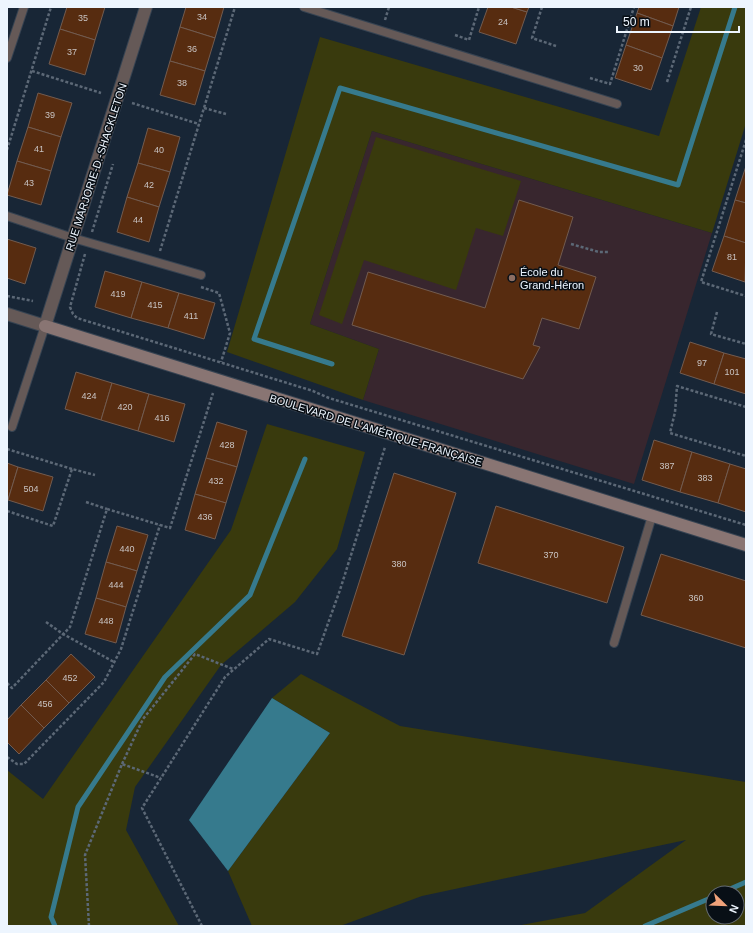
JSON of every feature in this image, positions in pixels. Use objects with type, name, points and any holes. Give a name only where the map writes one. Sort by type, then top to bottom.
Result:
[{"type":"street","name":"RUE MARJORIE-D.-SHACKLETON","points":[[45,326],[146,7]]},
{"type":"street","name":"BOULEVARD DE L'AMÉRIQUE-FRANÇAISE","points":[[7,314],[746,545]]},
{"type":"lane","points":[[7,58],[24,7]]},
{"type":"lane","points":[[304,7],[617,104]]},
{"type":"lane","points":[[7,216],[73,238],[201,275]]},
{"type":"lane","points":[[12,427],[45,326]]},
{"type":"lane","points":[[614,643],[652,516]]},
{"type":"path","points":[[7,150],[52,7]]},
{"type":"path","points":[[157,262],[235,7]]},
{"type":"path","points":[[455,35],[469,40],[479,7]]},
{"type":"path","points":[[542,7],[532,38],[556,46]]},
{"type":"path","points":[[590,78],[610,84],[634,7]]},
{"type":"path","points":[[667,82],[691,7]]},
{"type":"path","points":[[32,71],[101,93]]},
{"type":"path","points":[[132,103],[199,124]]},
{"type":"path","points":[[204,108],[226,114]]},
{"type":"path","points":[[746,140],[745,150],[701,282],[746,296]]},
{"type":"path","points":[[571,244],[599,252],[608,252]]},
{"type":"path","points":[[197,286],[219,293],[230,334],[221,362]]},
{"type":"path","points":[[7,296],[33,301]]},
{"type":"path","points":[[717,312],[711,334],[746,344]]},
{"type":"path","points":[[746,407],[677,386],[675,412],[670,433],[746,456]]},
{"type":"path","points":[[86,502],[170,528],[213,393]]},
{"type":"path","points":[[329,398],[746,525]]},
{"type":"path","points":[[202,926],[142,808],[225,677],[269,639],[316,654],[340,590],[373,481],[390,434]]},
{"type":"path","points":[[7,449],[72,470],[95,475]]},
{"type":"path","points":[[7,511],[53,526],[72,470]]},
{"type":"path","points":[[7,683],[12,688],[70,627],[107,509]]},
{"type":"path","points":[[7,757],[17,764],[24,764],[104,682],[121,649],[160,525]]},
{"type":"path","points":[[46,622],[63,634],[114,662]]},
{"type":"path","points":[[89,926],[85,855],[122,764],[143,719],[195,654],[233,669]]},
{"type":"path","points":[[122,764],[162,778]]},
{"type":"shaded area","points":[[701,7],[746,7],[746,123],[712,233],[372,131],[310,324],[379,349],[363,400],[227,352],[320,37],[659,136]]},
{"type":"shaded area","name":"École du Grand-Héron","points":[[372,131],[712,233],[634,484],[363,400],[379,349],[310,324]]},
{"type":"shaded area","points":[[376,137],[521,181],[503,236],[476,228],[456,290],[364,260],[342,324],[319,315]]},
{"type":"shaded area","points":[[267,424],[365,452],[337,549],[295,602],[221,665],[135,787],[126,830],[179,926],[7,926],[7,770],[43,799],[231,530]]},
{"type":"shaded area","points":[[301,674],[400,726],[746,782],[746,926],[516,926],[585,913],[686,840],[422,896],[340,926],[252,926],[228,871],[330,733],[272,698]]},
{"type":"water","points":[[272,698],[330,733],[228,871],[189,820]]},
{"type":"building","points":[[67,7],[105,7],[95,40],[60,29]]},
{"type":"building","points":[[186,7],[224,7],[215,38],[180,27]]},
{"type":"building","points":[[488,7],[511,7],[527,12],[516,44],[479,32]]},
{"type":"building","points":[[511,7],[529,7],[527,12]]},
{"type":"building","points":[[639,7],[679,7],[673,26],[637,13]]},
{"type":"building","points":[[637,13],[673,26],[662,58],[626,45]]},
{"type":"building","points":[[180,27],[215,38],[205,71],[170,61]]},
{"type":"building","points":[[60,29],[95,40],[85,75],[49,64]]},
{"type":"building","points":[[626,45],[662,58],[651,90],[615,78]]},
{"type":"building","points":[[170,61],[205,71],[195,105],[160,95]]},
{"type":"building","points":[[38,93],[72,103],[61,137],[28,127]]},
{"type":"building","points":[[28,127],[61,137],[51,171],[17,161]]},
{"type":"building","points":[[148,128],[180,137],[170,172],[138,163]]},
{"type":"building","points":[[17,161],[51,171],[41,205],[7,195]]},
{"type":"building","points":[[138,163],[170,172],[159,207],[127,197]]},
{"type":"building","points":[[746,166],[746,203],[735,200]]},
{"type":"building","points":[[127,197],[159,207],[149,242],[117,232]]},
{"type":"building","points":[[519,200],[573,217],[558,265],[596,277],[579,329],[542,318],[533,345],[540,347],[523,379],[352,325],[368,272],[485,308]]},
{"type":"building","points":[[735,200],[746,203],[746,243],[724,236]]},
{"type":"building","points":[[724,236],[746,243],[745,282],[712,271]]},
{"type":"building","points":[[7,239],[36,248],[25,284],[7,278]]},
{"type":"building","points":[[105,271],[142,282],[131,318],[95,307]]},
{"type":"building","points":[[142,282],[179,293],[168,328],[131,318]]},
{"type":"building","points":[[179,293],[215,303],[204,339],[168,328]]},
{"type":"building","points":[[690,342],[724,353],[714,384],[680,373]]},
{"type":"building","points":[[724,353],[746,359],[746,394],[714,384]]},
{"type":"building","points":[[76,372],[112,383],[101,420],[65,409]]},
{"type":"building","points":[[112,383],[149,394],[138,431],[101,420]]},
{"type":"building","points":[[149,394],[185,404],[174,442],[138,431]]},
{"type":"building","points":[[217,422],[247,431],[237,467],[206,458]]},
{"type":"building","points":[[654,440],[692,452],[680,492],[642,480]]},
{"type":"building","points":[[692,452],[730,464],[718,503],[680,492]]},
{"type":"building","points":[[206,458],[237,467],[226,503],[195,494]]},
{"type":"building","points":[[7,463],[18,467],[8,500],[7,500]]},
{"type":"building","points":[[730,464],[746,469],[746,512],[718,503]]},
{"type":"building","points":[[18,467],[53,477],[43,511],[8,500]]},
{"type":"building","points":[[394,473],[456,493],[404,655],[342,636]]},
{"type":"building","points":[[195,494],[226,503],[215,539],[185,530]]},
{"type":"building","points":[[496,506],[624,547],[607,603],[478,563]]},
{"type":"building","points":[[117,526],[148,535],[137,571],[106,562]]},
{"type":"building","points":[[661,554],[746,581],[746,648],[641,615]]},
{"type":"building","points":[[106,562],[137,571],[126,607],[96,598]]},
{"type":"building","points":[[96,598],[126,607],[116,643],[85,634]]},
{"type":"building","points":[[71,654],[95,677],[69,703],[46,680]]},
{"type":"building","points":[[46,680],[69,703],[44,728],[21,705]]},
{"type":"building","points":[[21,705],[44,728],[19,754],[7,742],[7,720]]},
{"type":"waterway","points":[[332,364],[254,339],[340,88],[678,185],[735,7]]},
{"type":"waterway","points":[[55,926],[51,917],[78,807],[165,677],[250,595],[305,459]]},
{"type":"waterway","points":[[739,885],[746,882]]},
{"type":"waterway","points":[[645,926],[705,900]]},
{"type":"place","name":"École du Grand-Héron","points":[[512,278]]}]
